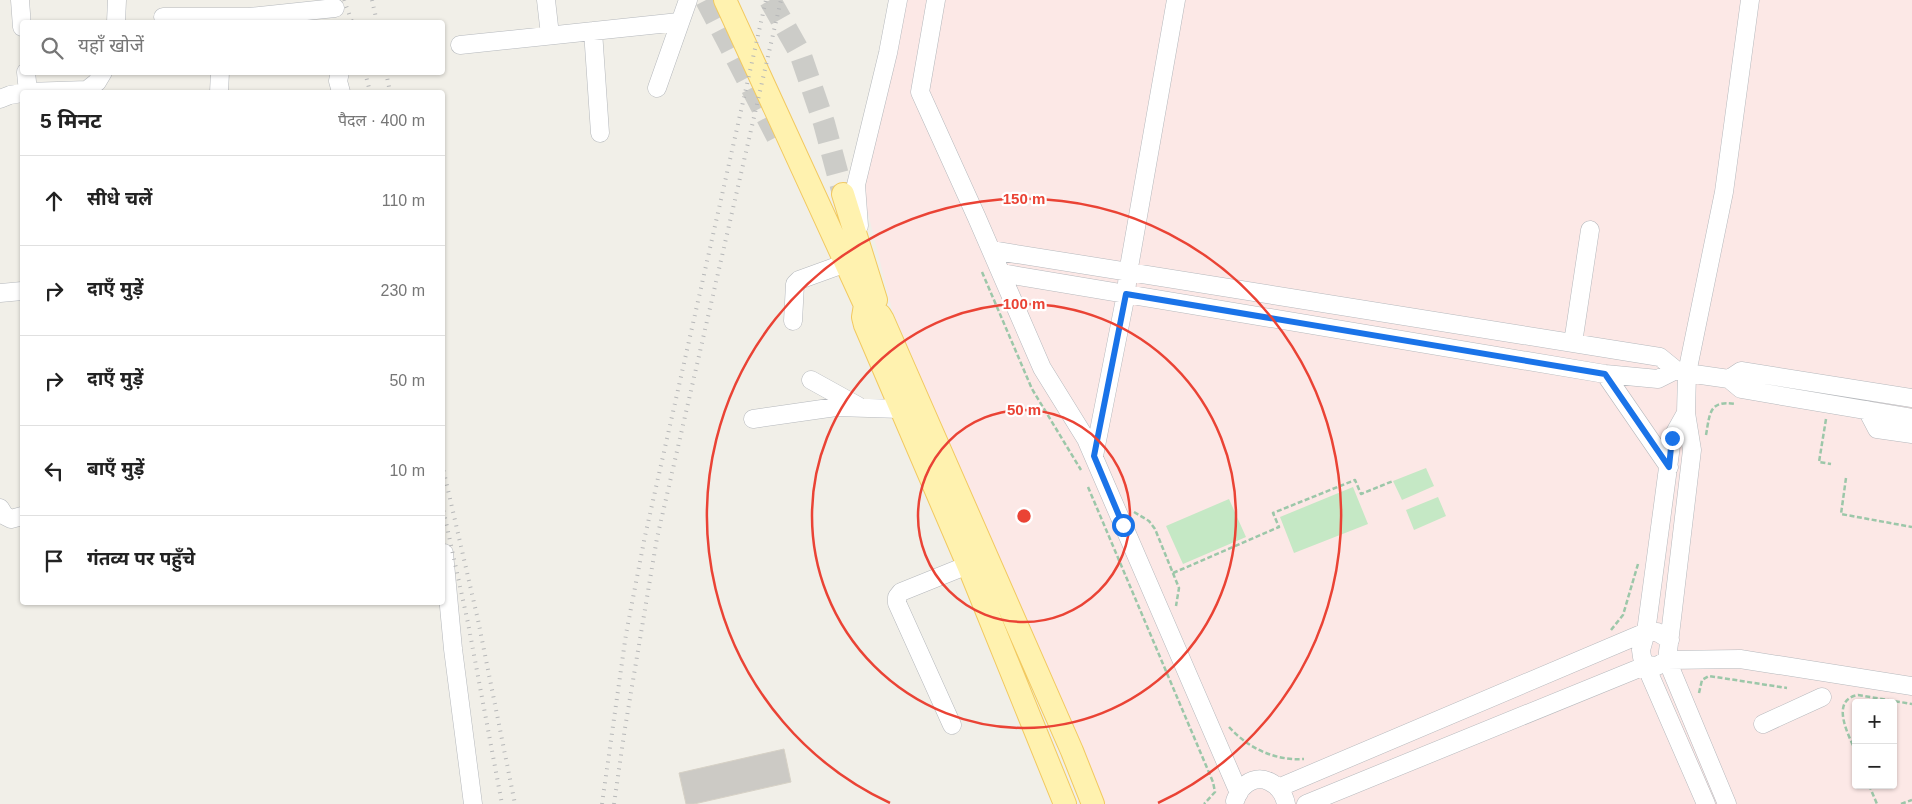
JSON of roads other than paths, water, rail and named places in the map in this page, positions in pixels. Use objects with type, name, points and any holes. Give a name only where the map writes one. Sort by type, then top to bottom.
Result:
[{"type":"main road","points":[[725,0],[1072,751],[1093,804]]},
{"type":"main road","points":[[843,194],[844,261]]},
{"type":"main road","points":[[870,314],[901,409],[968,565],[1065,804]]},
{"type":"street","points":[[20,0],[21,20]]},
{"type":"street","points":[[116,20],[117,0]]},
{"type":"street","points":[[546,0],[550,36]]},
{"type":"street","points":[[657,88],[688,0]]},
{"type":"street","points":[[793,321],[795,284],[799,280],[844,261],[856,185],[888,53],[898,0]]},
{"type":"street","points":[[936,0],[920,92],[1042,368],[1079,425],[1094,456],[1237,798]]},
{"type":"street","points":[[1094,456],[1126,294],[1128,273],[1176,0]]},
{"type":"street","points":[[1727,804],[1667,660],[1692,450],[1681,371],[1724,192],[1750,0]]},
{"type":"street","points":[[163,17],[249,17],[335,10]]},
{"type":"street","points":[[460,45],[679,22]]},
{"type":"street","points":[[593,31],[600,134]]},
{"type":"street","points":[[26,75],[27,90]]},
{"type":"street","points":[[87,90],[97,82],[101,75]]},
{"type":"street","points":[[219,90],[220,75]]},
{"type":"street","points":[[339,75],[338,81],[340,90]]},
{"type":"street","points":[[0,98],[10,94],[20,93]]},
{"type":"street","points":[[1573,344],[1590,230]]},
{"type":"street","points":[[991,250],[1660,357],[1681,371],[1729,379],[1741,389],[1912,418]]},
{"type":"street","points":[[1001,273],[1605,374],[1658,379],[1681,371]]},
{"type":"street","points":[[0,293],[20,292]]},
{"type":"street","points":[[1729,379],[1741,371],[1912,398]]},
{"type":"street","points":[[1605,374],[1669,467]]},
{"type":"street","points":[[811,380],[860,407]]},
{"type":"street","points":[[753,419],[836,407],[901,409]]},
{"type":"street","points":[[1868,410],[1877,429],[1912,434]]},
{"type":"street","points":[[1686,413],[1672,438],[1646,632],[1641,650],[1706,804]]},
{"type":"street","points":[[0,508],[4,516],[11,519],[20,517]]},
{"type":"street","points":[[952,725],[897,603],[901,592],[968,565]]},
{"type":"street","points":[[445,568],[453,649],[473,804]]},
{"type":"street","points":[[1278,788],[1646,632],[1657,632],[1670,640]]},
{"type":"street","points":[[1306,804],[1646,665],[1657,666],[1667,660],[1740,659],[1912,686]]},
{"type":"street","points":[[1763,724],[1822,697]]},
{"type":"street","points":[[1048,760],[1072,751]]},
{"type":"street","points":[[1237,798],[1242,787],[1250,782],[1258,780],[1267,781],[1278,788],[1284,796],[1286,804]]},
{"type":"tunnel","points":[[706,0],[782,146]]},
{"type":"tunnel","points":[[770,0],[800,53],[824,123],[843,194]]},
{"type":"railway","points":[[344,0],[351,20]]},
{"type":"railway","points":[[372,0],[377,20]]},
{"type":"railway","points":[[602,804],[626,634],[645,536],[766,0]]},
{"type":"railway","points":[[614,804],[657,538],[781,0]]},
{"type":"railway","points":[[366,75],[370,90]]},
{"type":"railway","points":[[387,75],[390,90]]},
{"type":"railway","points":[[445,477],[478,620],[515,804]]},
{"type":"railway","points":[[445,518],[468,623],[502,804]]}]
